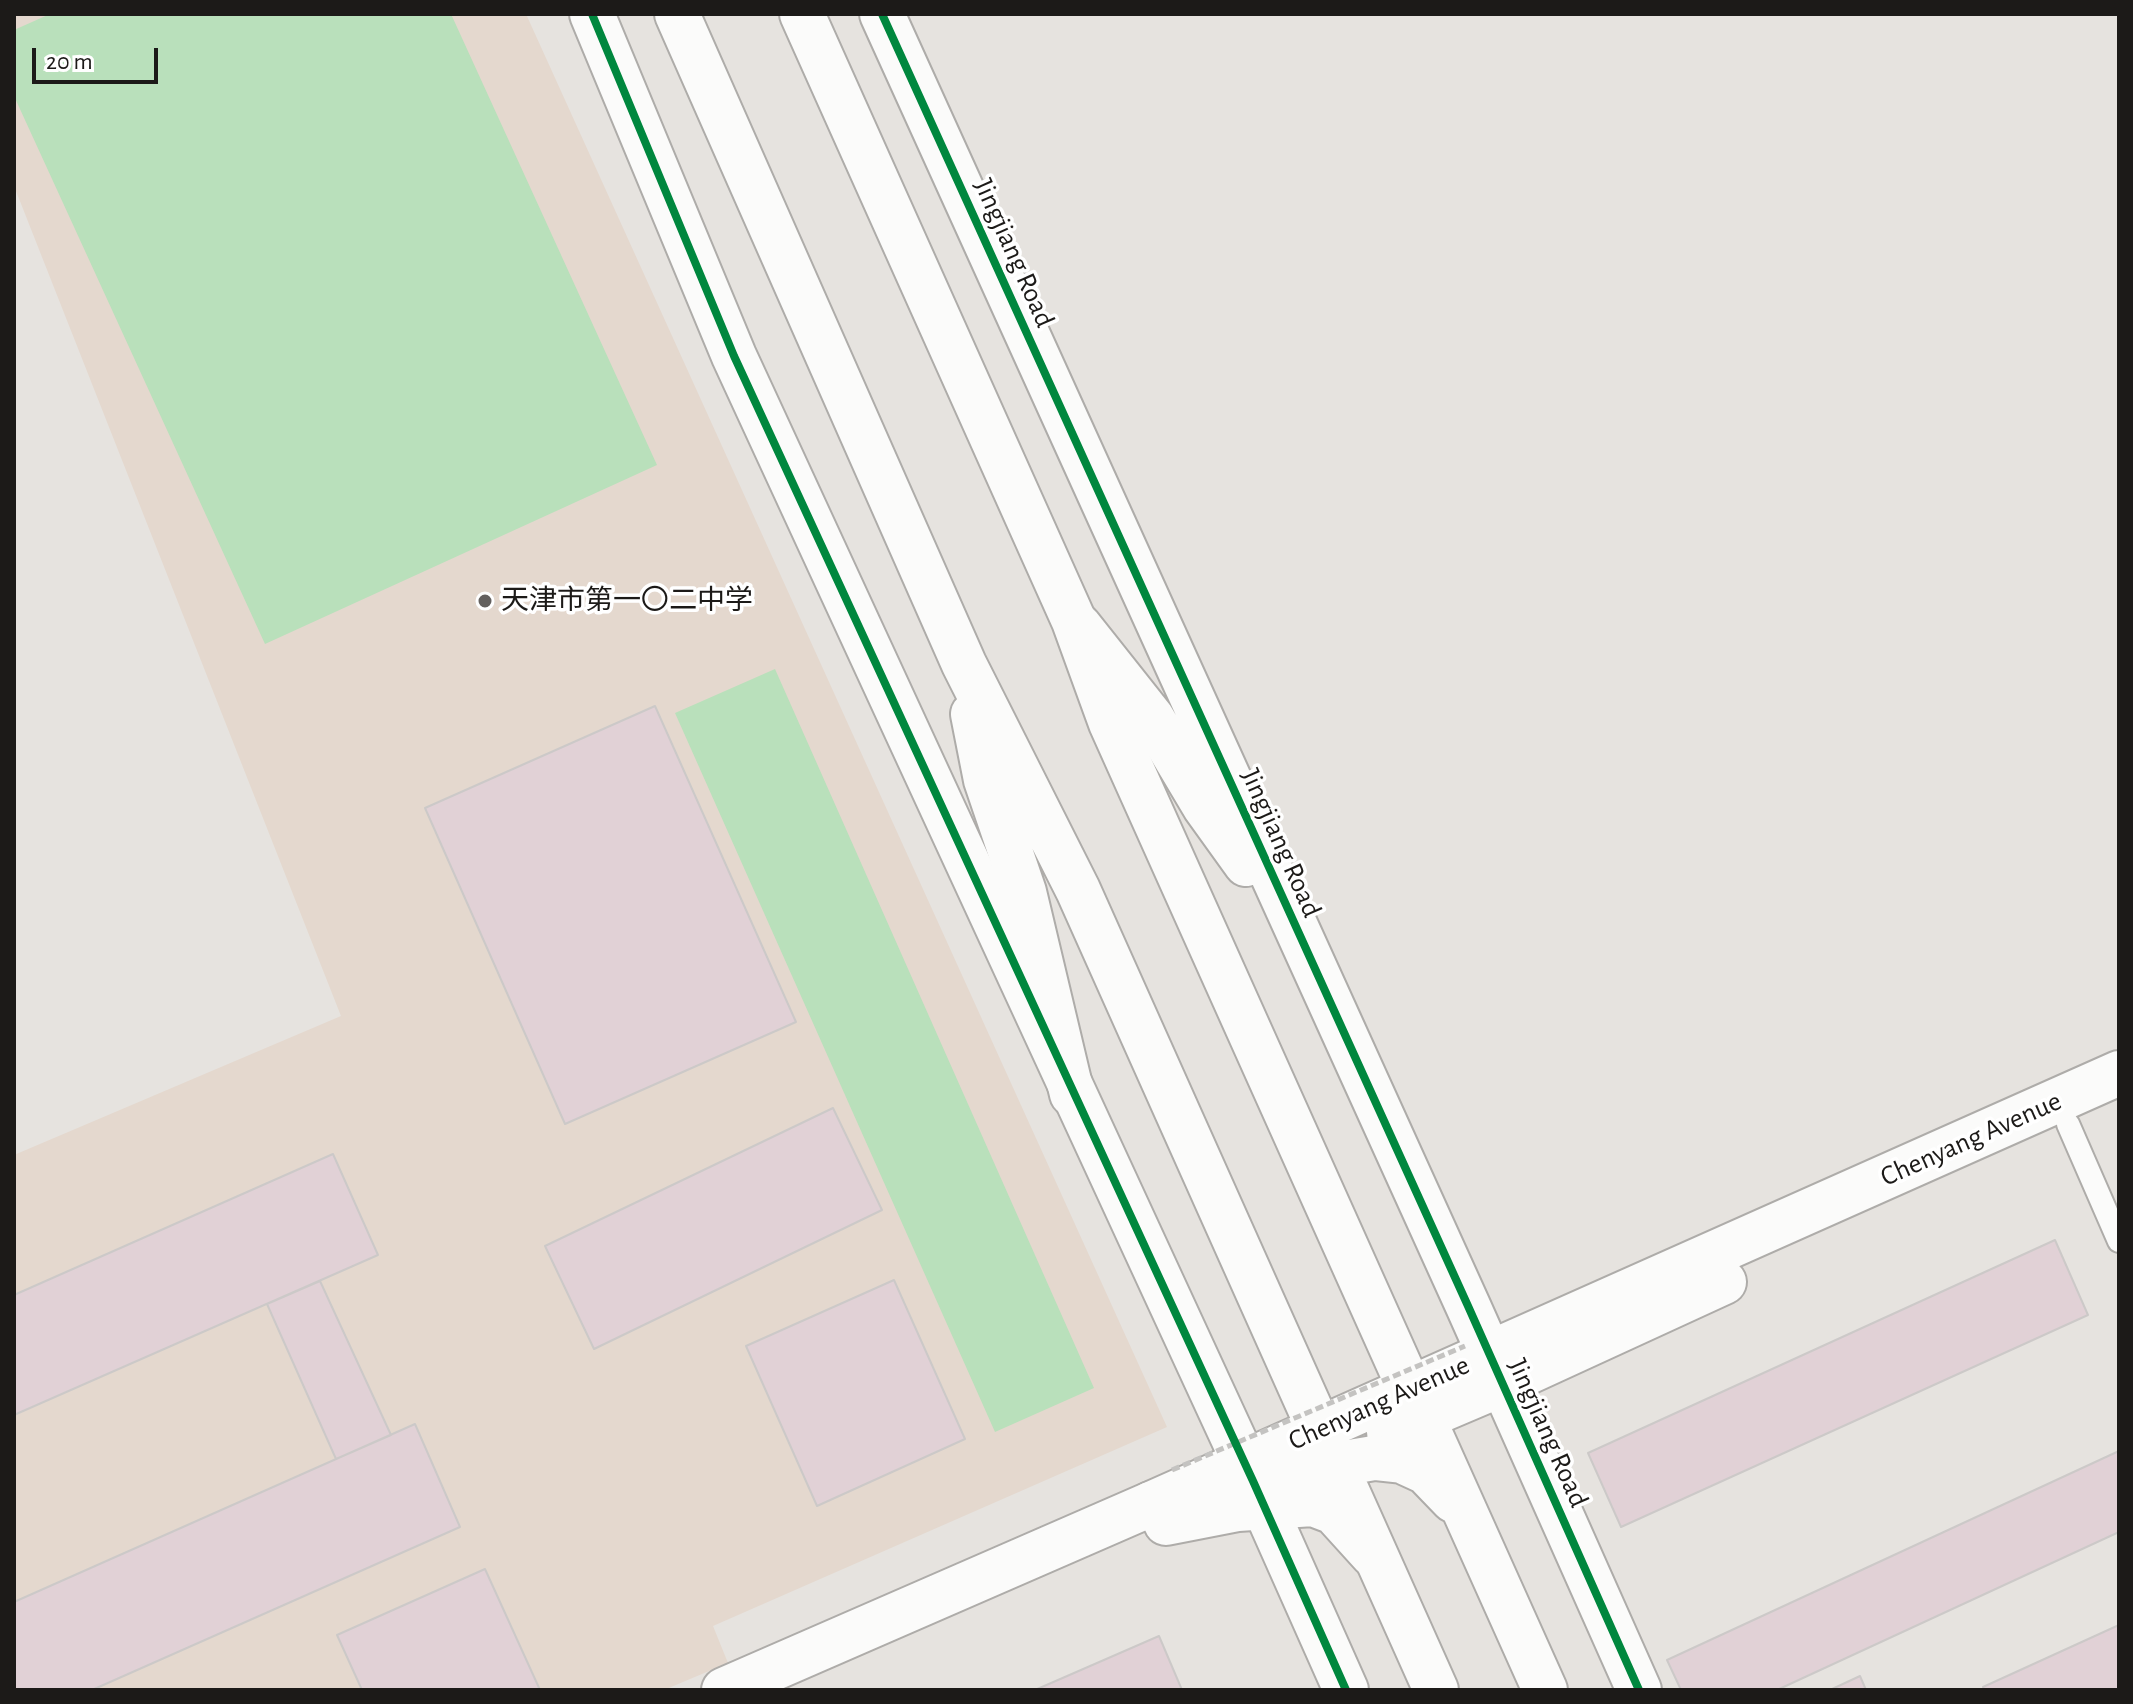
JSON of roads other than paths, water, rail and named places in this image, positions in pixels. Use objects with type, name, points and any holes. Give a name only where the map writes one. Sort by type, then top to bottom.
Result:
[{"type":"main road","points":[[592,14],[734,356],[1072,1094],[1261,1482],[1346,1690]]},
{"type":"main road","points":[[677,14],[964,664],[1078,890],[1436,1690]]},
{"type":"main road","points":[[802,14],[1074,621],[1111,723],[1545,1690]]},
{"type":"main road","name":"Jingjiang Road","points":[[882,14],[1300,937],[1485,1361],[1639,1690]]},
{"type":"main road","points":[[1074,621],[1152,718],[1205,807],[1300,937]]},
{"type":"main road","points":[[964,664],[986,780],[1024,892],[1072,1094]]},
{"type":"main road","name":"Chenyang Avenue","points":[[1261,1482],[1416,1404],[1485,1361],[2119,1073]]},
{"type":"main road","name":"Chenyang Avenue","points":[[1485,1361],[2119,1101]]},
{"type":"main road","points":[[1329,1450],[1402,1461],[1426,1472],[1467,1518]]},
{"type":"main road","points":[[724,1690],[1163,1499],[1261,1482],[1334,1512],[1379,1564]]},
{"type":"main road","points":[[779,1690],[1163,1499]]},
{"type":"lane","points":[[2068,1124],[2119,1241]]},
{"type":"place","name":"天津市第一〇二中学","points":[[485,601]]}]
